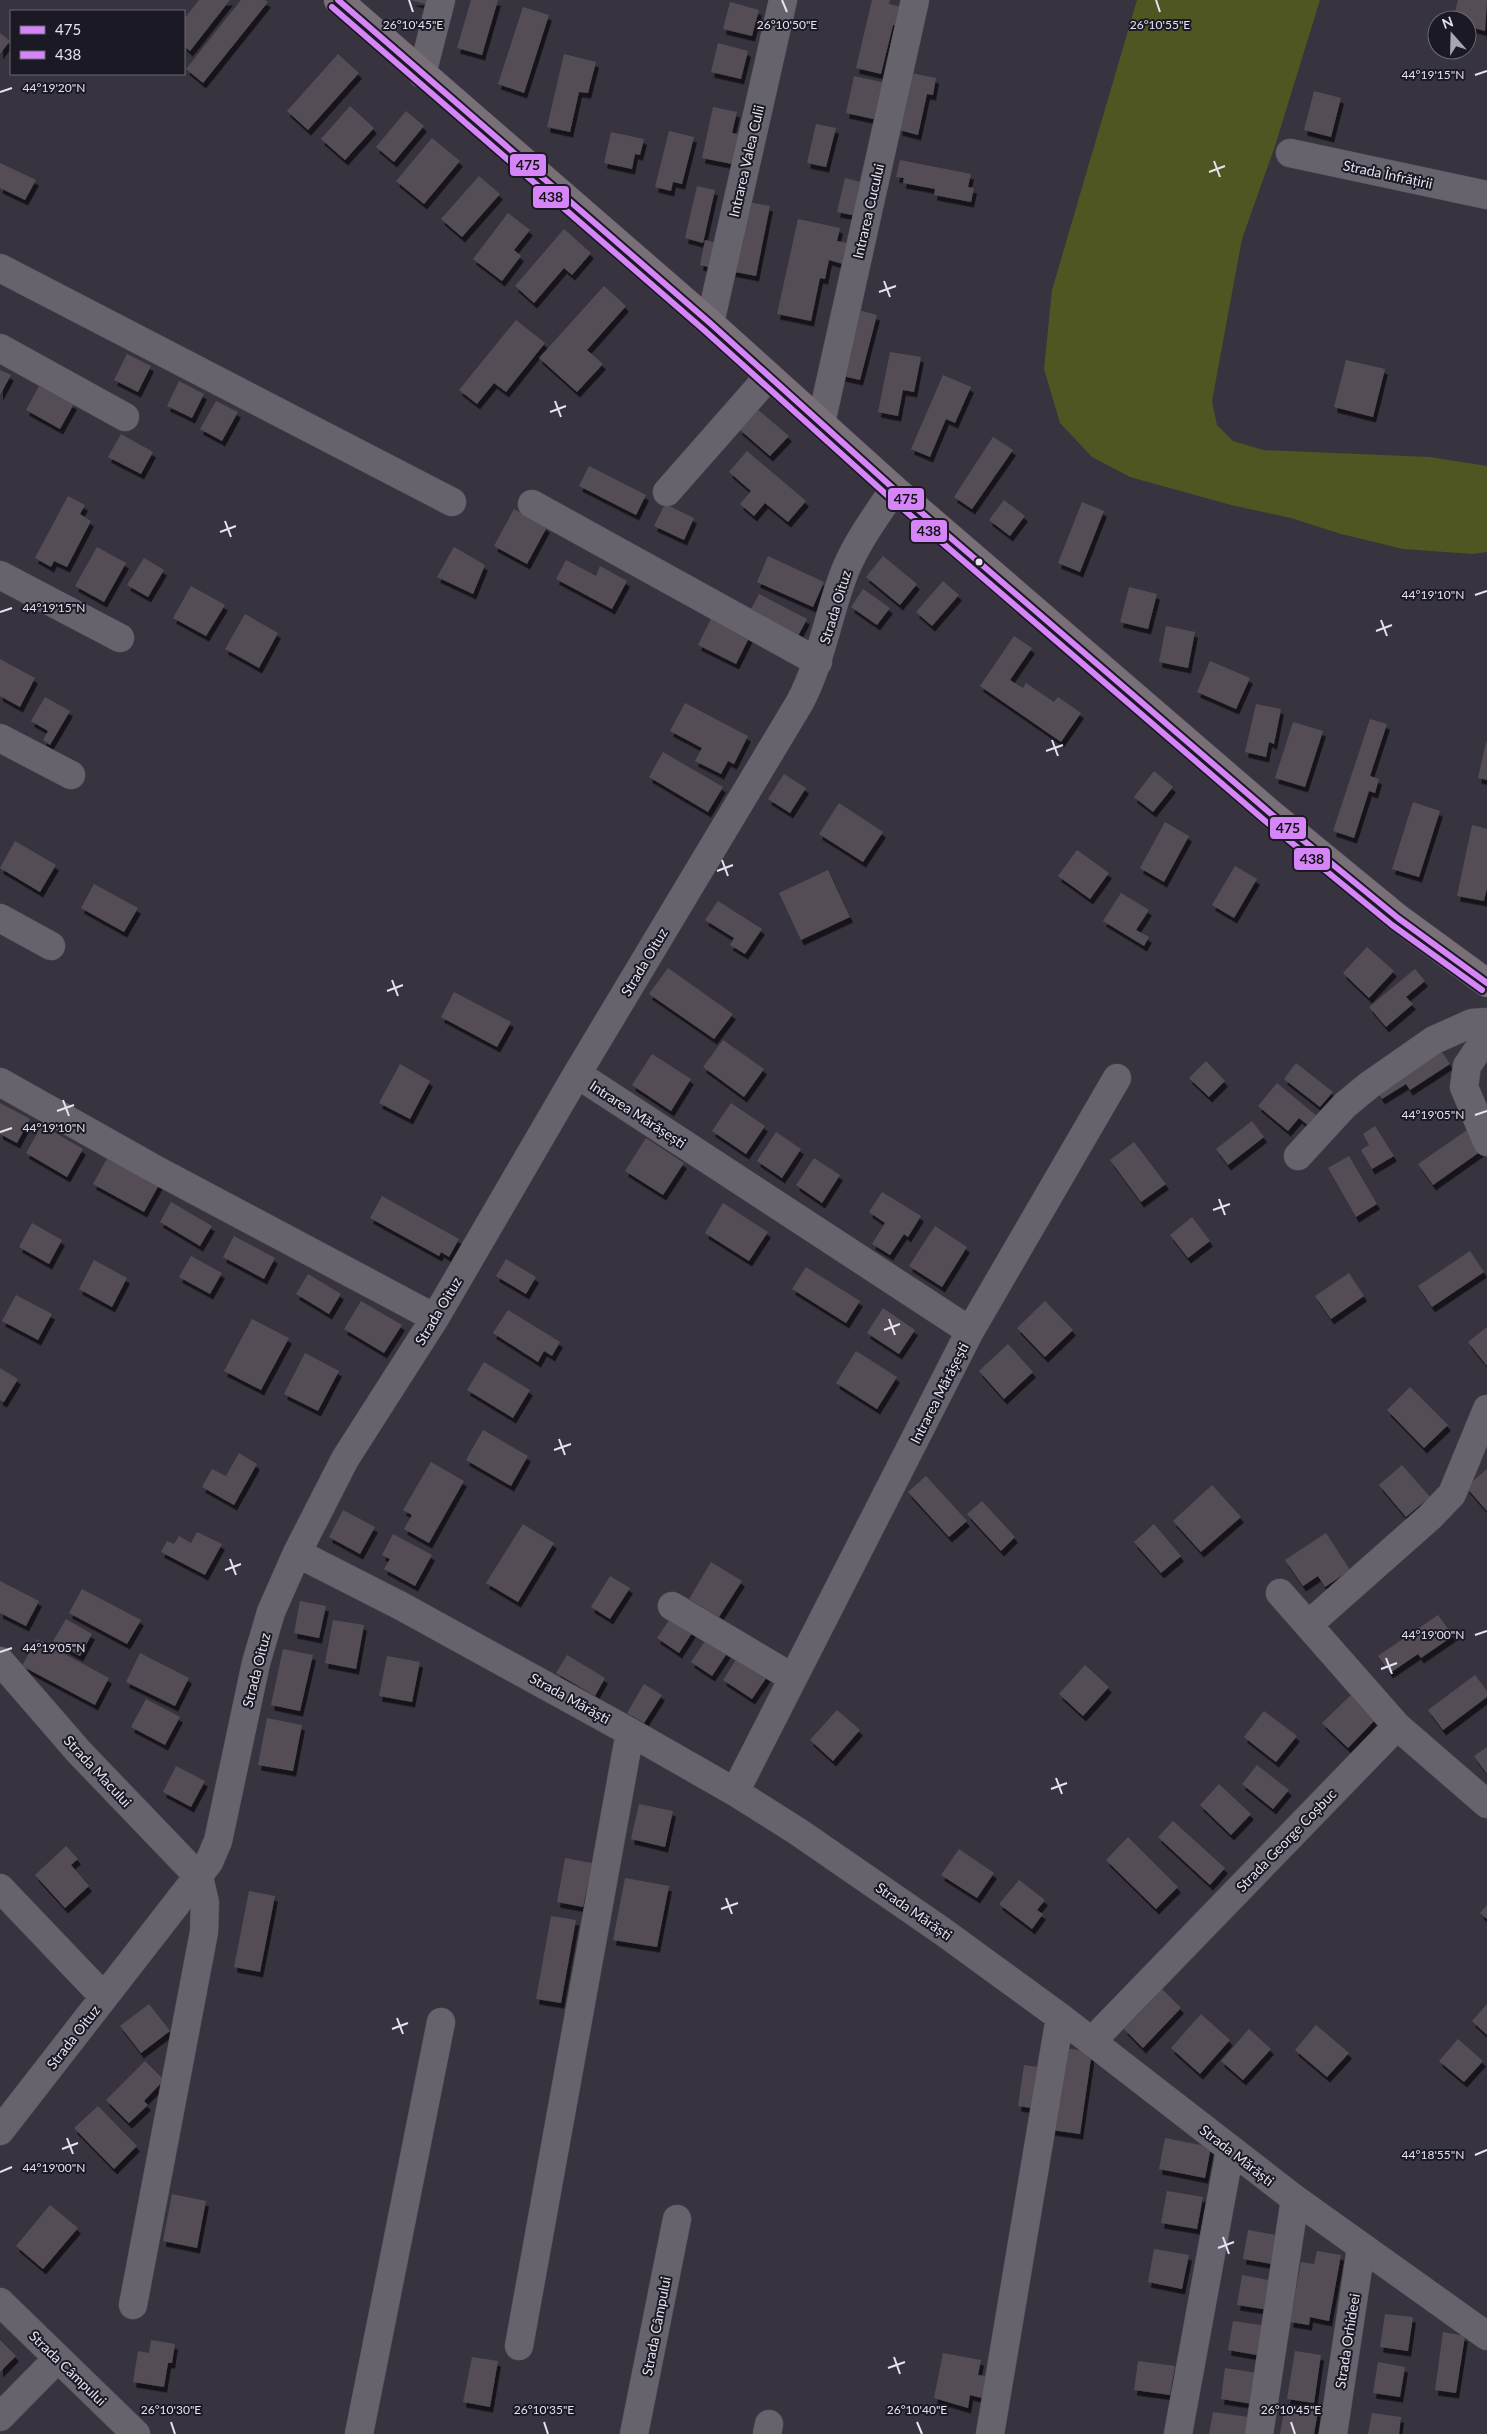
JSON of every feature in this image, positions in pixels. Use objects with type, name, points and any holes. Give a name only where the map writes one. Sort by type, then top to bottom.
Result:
[{"type":"main road","points":[[338,0],[710,323],[894,489],[1329,862],[1398,918],[1487,983]]},
{"type":"street","points":[[422,74],[442,0]]},
{"type":"street","name":"Intrarea Valea Culii","points":[[710,323],[783,0]]},
{"type":"street","name":"Intrarea Cucului","points":[[821,423],[915,0]]},
{"type":"street","name":"Strada Înfrățirii","points":[[1290,153],[1487,195]]},
{"type":"street","points":[[0,268],[452,502]]},
{"type":"street","points":[[0,348],[125,416]]},
{"type":"street","points":[[667,492],[769,376]]},
{"type":"street","name":"Strada Oituz","points":[[0,2131],[209,1862],[218,1841],[256,1663],[271,1612],[298,1553],[345,1459],[435,1318],[577,1074],[800,702],[818,662],[844,572],[854,551],[894,489]]},
{"type":"street","points":[[532,504],[818,662]]},
{"type":"street","points":[[0,575],[120,638]]},
{"type":"street","points":[[0,738],[71,774]]},
{"type":"street","points":[[0,918],[51,946]]},
{"type":"street","points":[[1298,1156],[1345,1105],[1368,1086],[1434,1040],[1472,1023],[1487,1022]]},
{"type":"street","points":[[1487,1036],[1467,1066],[1464,1087],[1487,1142]]},
{"type":"street","name":"Intrarea Mărășești","points":[[577,1074],[970,1331],[735,1792]]},
{"type":"street","points":[[970,1331],[1117,1078]]},
{"type":"street","points":[[0,1082],[152,1167],[435,1318]]},
{"type":"street","points":[[1308,1625],[1430,1517],[1452,1494],[1487,1409]]},
{"type":"street","name":"Strada Mărăști","points":[[298,1553],[401,1606],[735,1792],[942,1931],[1092,2041],[1294,2200],[1487,2336]]},
{"type":"street","points":[[1280,1593],[1397,1726],[1487,1804]]},
{"type":"street","points":[[672,1606],[793,1678]]},
{"type":"street","name":"Strada Macului","points":[[0,1661],[79,1752],[199,1877]]},
{"type":"street","name":"Strada George Coșbuc","points":[[1092,2041],[1397,1726]]},
{"type":"street","points":[[519,2346],[630,1732]]},
{"type":"street","points":[[133,2305],[204,1932],[205,1903],[199,1877]]},
{"type":"street","points":[[0,1888],[104,1997]]},
{"type":"street","points":[[990,2434],[1060,2017]]},
{"type":"street","points":[[359,2434],[441,2022]]},
{"type":"street","points":[[1178,2434],[1230,2150]]},
{"type":"street","points":[[1259,2434],[1294,2200]]},
{"type":"street","name":"Strada Câmpului","points":[[634,2434],[677,2219]]},
{"type":"street","name":"Strada Orhideei","points":[[1333,2434],[1361,2248]]},
{"type":"street","name":"Strada Câmpului","points":[[0,2302],[136,2434]]},
{"type":"street","points":[[0,2417],[58,2358]]},
{"type":"green space","points":[[1137,0],[1320,0],[1275,146],[1242,239],[1212,401],[1217,425],[1233,441],[1263,450],[1430,457],[1487,466],[1487,552],[1473,554],[1403,549],[1130,477],[1092,457],[1060,423],[1044,369],[1052,290]]},
{"type":"building","points":[[199,0],[230,0],[190,51],[185,47],[185,18]]},
{"type":"building","points":[[241,0],[265,0],[268,2],[203,83],[186,69]]},
{"type":"building","points":[[411,0],[437,0],[435,7]]},
{"type":"building","points":[[471,0],[498,0],[482,55],[457,48]]},
{"type":"building","points":[[872,0],[890,0],[889,4],[906,8],[902,27],[893,25],[881,74],[856,68]]},
{"type":"building","points":[[1458,0],[1487,0],[1485,31],[1477,29],[1477,10],[1456,10]]},
{"type":"building","points":[[730,2],[759,10],[752,36],[723,29]]},
{"type":"building","points":[[523,7],[549,15],[524,93],[498,84]]},
{"type":"building","points":[[0,33],[10,41],[0,54]]},
{"type":"building","points":[[718,43],[748,51],[741,79],[711,72]]},
{"type":"building","points":[[338,54],[359,73],[308,130],[287,111]]},
{"type":"building","points":[[564,54],[596,62],[588,93],[579,92],[570,132],[547,127]]},
{"type":"building","points":[[911,73],[936,78],[933,95],[927,94],[918,135],[899,130]]},
{"type":"building","points":[[854,76],[886,83],[878,120],[846,113]]},
{"type":"building","points":[[1314,91],[1341,98],[1331,137],[1304,130]]},
{"type":"building","points":[[350,106],[374,128],[345,160],[321,139]]},
{"type":"building","points":[[713,107],[737,112],[732,133],[738,134],[732,164],[702,158]]},
{"type":"building","points":[[406,111],[424,126],[394,162],[376,147]]},
{"type":"building","points":[[816,124],[836,128],[826,167],[807,163]]},
{"type":"building","points":[[669,131],[694,137],[682,184],[673,182],[671,191],[655,187]]},
{"type":"building","points":[[611,132],[644,139],[640,155],[635,154],[632,169],[604,163]]},
{"type":"building","points":[[432,138],[460,161],[424,204],[396,181]]},
{"type":"building","points":[[900,160],[971,174],[968,187],[974,188],[971,202],[934,195],[935,189],[903,183],[904,178],[896,177]]},
{"type":"building","points":[[0,163],[36,180],[25,200],[0,188]]},
{"type":"building","points":[[479,176],[500,194],[462,237],[441,219]]},
{"type":"building","points":[[845,178],[868,184],[861,217],[837,212]]},
{"type":"building","points":[[697,186],[715,190],[703,243],[685,238]]},
{"type":"building","points":[[743,201],[770,206],[756,276],[730,271]]},
{"type":"building","points":[[508,213],[530,230],[514,250],[521,256],[502,281],[473,259]]},
{"type":"building","points":[[798,219],[840,228],[837,241],[848,243],[843,264],[829,260],[825,279],[820,278],[811,321],[777,314]]},
{"type":"building","points":[[564,229],[591,253],[572,275],[564,268],[534,303],[515,286]]},
{"type":"building","points":[[705,240],[723,244],[717,269],[700,265]]},
{"type":"building","points":[[604,286],[626,306],[587,350],[603,364],[577,392],[539,358]]},
{"type":"building","points":[[855,309],[877,315],[860,380],[838,375]]},
{"type":"building","points":[[516,320],[545,343],[506,392],[494,383],[477,404],[459,390]]},
{"type":"building","points":[[890,352],[921,357],[914,392],[903,390],[898,416],[878,412]]},
{"type":"building","points":[[127,354],[151,366],[138,392],[114,380]]},
{"type":"building","points":[[1346,360],[1385,369],[1373,417],[1334,407]]},
{"type":"building","points":[[0,370],[11,375],[0,395]]},
{"type":"building","points":[[943,375],[971,387],[955,423],[946,419],[930,457],[911,449]]},
{"type":"building","points":[[179,381],[204,394],[192,418],[167,406]]},
{"type":"building","points":[[39,386],[74,404],[60,429],[26,410]]},
{"type":"building","points":[[216,401],[238,412],[222,441],[200,429]]},
{"type":"building","points":[[757,409],[789,436],[770,456],[739,429]]},
{"type":"building","points":[[121,434],[153,452],[141,474],[108,457]]},
{"type":"building","points":[[993,437],[1013,450],[972,509],[954,497]]},
{"type":"building","points":[[747,451],[806,501],[788,522],[765,503],[754,516],[740,504],[751,491],[729,472]]},
{"type":"building","points":[[589,466],[646,495],[636,515],[579,486]]},
{"type":"building","points":[[68,496],[85,505],[80,514],[91,521],[67,567],[54,561],[51,567],[35,558]]},
{"type":"building","points":[[1004,500],[1025,516],[1010,536],[989,520]]},
{"type":"building","points":[[1082,502],[1104,511],[1080,572],[1058,563]]},
{"type":"building","points":[[665,504],[694,518],[684,540],[654,526]]},
{"type":"building","points":[[514,509],[547,527],[527,564],[494,546]]},
{"type":"building","points":[[97,547],[126,563],[104,602],[75,586]]},
{"type":"building","points":[[454,547],[485,565],[473,594],[437,577]]},
{"type":"building","points":[[768,556],[824,582],[813,607],[757,582]]},
{"type":"building","points":[[883,556],[917,584],[900,605],[866,577]]},
{"type":"building","points":[[144,558],[164,570],[148,597],[127,585]]},
{"type":"building","points":[[566,560],[596,576],[600,566],[627,581],[612,609],[556,579]]},
{"type":"building","points":[[943,581],[959,595],[932,626],[916,612]]},
{"type":"building","points":[[191,586],[225,605],[206,636],[173,618]]},
{"type":"building","points":[[1129,587],[1157,594],[1148,629],[1120,622]]},
{"type":"building","points":[[863,589],[890,608],[877,625],[851,607]]},
{"type":"building","points":[[759,594],[807,619],[798,636],[749,613]]},
{"type":"building","points":[[245,614],[278,633],[259,668],[225,649]]},
{"type":"building","points":[[713,615],[751,634],[736,664],[698,645]]},
{"type":"building","points":[[1166,626],[1195,632],[1188,668],[1159,662]]},
{"type":"building","points":[[1014,636],[1032,648],[1010,680],[1023,688],[1026,683],[1054,702],[1058,697],[1081,713],[1061,742],[980,686]]},
{"type":"building","points":[[0,659],[35,678],[20,707],[0,696]]},
{"type":"building","points":[[1210,661],[1250,678],[1236,709],[1197,692]]},
{"type":"building","points":[[45,697],[70,711],[50,745],[43,740],[48,731],[31,721]]},
{"type":"building","points":[[685,703],[748,736],[734,764],[728,761],[721,774],[695,761],[702,748],[670,731]]},
{"type":"building","points":[[1256,704],[1281,709],[1274,744],[1269,742],[1266,757],[1245,752]]},
{"type":"building","points":[[1370,719],[1387,724],[1370,776],[1379,779],[1375,793],[1369,791],[1354,838],[1333,831]]},
{"type":"building","points":[[1293,722],[1323,731],[1305,787],[1275,778]]},
{"type":"building","points":[[1487,742],[1487,780],[1478,778]]},
{"type":"building","points":[[663,752],[723,787],[708,812],[649,777]]},
{"type":"building","points":[[1154,771],[1173,787],[1153,812],[1134,797]]},
{"type":"building","points":[[784,774],[806,788],[790,813],[768,799]]},
{"type":"building","points":[[1413,802],[1440,811],[1419,877],[1392,869]]},
{"type":"building","points":[[839,803],[883,832],[863,862],[819,834]]},
{"type":"building","points":[[1165,822],[1189,836],[1164,882],[1140,868]]},
{"type":"building","points":[[1472,825],[1487,829],[1487,888],[1484,901],[1457,896]]},
{"type":"building","points":[[15,841],[56,865],[40,892],[0,868]]},
{"type":"building","points":[[1077,850],[1109,873],[1090,899],[1058,876]]},
{"type":"building","points":[[1235,866],[1257,879],[1234,918],[1212,905]]},
{"type":"building","points":[[828,870],[850,917],[801,940],[779,893]]},
{"type":"building","points":[[94,884],[138,908],[124,932],[81,908]]},
{"type":"building","points":[[1121,893],[1149,910],[1136,930],[1149,937],[1144,946],[1103,921]]},
{"type":"building","points":[[718,901],[762,929],[745,954],[730,945],[734,938],[705,920]]},
{"type":"building","points":[[1367,947],[1394,971],[1369,998],[1343,973]]},
{"type":"building","points":[[668,968],[733,1014],[714,1039],[649,994]]},
{"type":"building","points":[[1415,969],[1425,981],[1406,997],[1413,1004],[1386,1027],[1369,1007]]},
{"type":"building","points":[[454,992],[511,1022],[497,1047],[441,1017]]},
{"type":"building","points":[[723,1040],[764,1069],[744,1097],[703,1067]]},
{"type":"building","points":[[1438,1046],[1450,1064],[1410,1090],[1406,1084],[1382,1099],[1374,1087]]},
{"type":"building","points":[[652,1054],[691,1079],[671,1111],[632,1085]]},
{"type":"building","points":[[1206,1061],[1225,1081],[1209,1097],[1189,1078]]},
{"type":"building","points":[[1296,1063],[1333,1092],[1320,1107],[1284,1079]]},
{"type":"building","points":[[400,1064],[430,1081],[410,1119],[379,1103]]},
{"type":"building","points":[[1277,1083],[1318,1117],[1310,1127],[1299,1118],[1288,1131],[1258,1106]]},
{"type":"building","points":[[0,1103],[30,1119],[17,1143],[0,1134]]},
{"type":"building","points":[[731,1103],[765,1126],[746,1154],[712,1131]]},
{"type":"building","points":[[1252,1121],[1264,1137],[1228,1165],[1216,1149]]},
{"type":"building","points":[[42,1125],[83,1149],[67,1177],[26,1153]]},
{"type":"building","points":[[1375,1126],[1394,1156],[1372,1169],[1361,1150],[1369,1145],[1363,1134]]},
{"type":"building","points":[[1467,1130],[1481,1151],[1433,1185],[1418,1164]]},
{"type":"building","points":[[776,1132],[801,1149],[782,1178],[757,1161]]},
{"type":"building","points":[[646,1138],[684,1163],[663,1195],[625,1171]]},
{"type":"building","points":[[1134,1142],[1166,1184],[1141,1202],[1110,1160]]},
{"type":"building","points":[[109,1155],[160,1183],[144,1212],[93,1184]]},
{"type":"building","points":[[1349,1156],[1377,1204],[1356,1217],[1328,1168]]},
{"type":"building","points":[[814,1158],[840,1175],[822,1203],[796,1185]]},
{"type":"building","points":[[882,1192],[921,1216],[908,1237],[904,1234],[890,1255],[872,1244],[885,1223],[869,1212]]},
{"type":"building","points":[[382,1196],[459,1239],[449,1257],[441,1252],[439,1256],[370,1218]]},
{"type":"building","points":[[171,1202],[212,1226],[200,1246],[160,1222]]},
{"type":"building","points":[[723,1203],[768,1232],[749,1261],[705,1233]]},
{"type":"building","points":[[1192,1217],[1210,1241],[1188,1258],[1170,1235]]},
{"type":"building","points":[[32,1223],[62,1240],[49,1264],[19,1247]]},
{"type":"building","points":[[935,1226],[967,1247],[942,1287],[909,1266]]},
{"type":"building","points":[[234,1236],[275,1258],[264,1279],[223,1257]]},
{"type":"building","points":[[1470,1251],[1484,1272],[1432,1307],[1418,1286]]},
{"type":"building","points":[[191,1256],[222,1273],[210,1294],[179,1277]]},
{"type":"building","points":[[506,1259],[536,1277],[526,1294],[496,1276]]},
{"type":"building","points":[[94,1260],[127,1278],[112,1307],[79,1289]]},
{"type":"building","points":[[806,1267],[860,1301],[846,1323],[792,1289]]},
{"type":"building","points":[[1349,1273],[1364,1296],[1331,1319],[1315,1296]]},
{"type":"building","points":[[308,1274],[341,1294],[329,1314],[296,1294]]},
{"type":"building","points":[[16,1295],[52,1314],[38,1340],[2,1321]]},
{"type":"building","points":[[361,1301],[402,1325],[384,1353],[344,1329]]},
{"type":"building","points":[[1045,1301],[1073,1330],[1045,1357],[1017,1328]]},
{"type":"building","points":[[883,1308],[915,1330],[899,1354],[867,1333]]},
{"type":"building","points":[[508,1310],[560,1342],[552,1356],[544,1351],[538,1362],[493,1333]]},
{"type":"building","points":[[252,1319],[289,1338],[261,1390],[224,1371]]},
{"type":"building","points":[[1487,1327],[1487,1366],[1468,1342]]},
{"type":"building","points":[[1008,1344],[1033,1372],[1004,1399],[979,1371]]},
{"type":"building","points":[[856,1351],[897,1377],[877,1409],[836,1383]]},
{"type":"building","points":[[305,1353],[339,1371],[318,1411],[284,1394]]},
{"type":"building","points":[[484,1362],[530,1390],[513,1418],[467,1390]]},
{"type":"building","points":[[0,1368],[18,1379],[4,1402],[0,1400]]},
{"type":"building","points":[[1410,1387],[1448,1425],[1424,1448],[1387,1410]]},
{"type":"building","points":[[483,1430],[528,1456],[511,1486],[466,1460]]},
{"type":"building","points":[[239,1453],[257,1464],[234,1505],[202,1487],[212,1469],[226,1476]]},
{"type":"building","points":[[431,1462],[464,1481],[429,1543],[404,1529],[412,1515],[403,1510]]},
{"type":"building","points":[[1402,1465],[1430,1497],[1406,1517],[1379,1485]]},
{"type":"building","points":[[1487,1469],[1487,1511],[1466,1487]]},
{"type":"building","points":[[926,1476],[967,1521],[949,1537],[908,1492]]},
{"type":"building","points":[[1212,1485],[1241,1517],[1201,1552],[1173,1521]]},
{"type":"building","points":[[982,1501],[1015,1537],[1001,1551],[967,1514]]},
{"type":"building","points":[[343,1510],[375,1527],[360,1554],[329,1537]]},
{"type":"building","points":[[523,1524],[554,1543],[518,1602],[486,1583]]},
{"type":"building","points":[[1154,1524],[1181,1556],[1161,1573],[1134,1542]]},
{"type":"building","points":[[197,1532],[222,1544],[205,1575],[161,1552],[167,1541],[174,1544],[179,1536],[191,1543]]},
{"type":"building","points":[[1326,1533],[1350,1570],[1325,1587],[1318,1576],[1303,1586],[1285,1560]]},
{"type":"building","points":[[393,1534],[432,1555],[415,1586],[384,1569],[390,1559],[382,1555]]},
{"type":"building","points":[[711,1562],[742,1581],[719,1617],[689,1599]]},
{"type":"building","points":[[610,1576],[630,1588],[610,1619],[591,1607]]},
{"type":"building","points":[[0,1581],[39,1601],[26,1626],[0,1613]]},
{"type":"building","points":[[82,1589],[141,1620],[127,1644],[69,1613]]},
{"type":"building","points":[[300,1601],[326,1606],[319,1638],[294,1633]]},
{"type":"building","points":[[674,1613],[696,1627],[679,1653],[657,1638]]},
{"type":"building","points":[[1438,1615],[1453,1636],[1421,1658],[1418,1654],[1390,1673],[1378,1656]]},
{"type":"building","points":[[66,1619],[92,1634],[80,1656],[53,1641]]},
{"type":"building","points":[[333,1620],[364,1625],[356,1669],[325,1663]]},
{"type":"building","points":[[709,1635],[730,1649],[712,1676],[691,1662]]},
{"type":"building","points":[[37,1639],[109,1678],[95,1705],[22,1666]]},
{"type":"building","points":[[283,1649],[313,1655],[300,1711],[271,1705]]},
{"type":"building","points":[[140,1653],[189,1678],[175,1706],[126,1682]]},
{"type":"building","points":[[567,1655],[605,1678],[595,1696],[556,1673]]},
{"type":"building","points":[[739,1655],[769,1674],[752,1699],[723,1680]]},
{"type":"building","points":[[387,1656],[420,1662],[412,1702],[379,1696]]},
{"type":"building","points":[[1085,1665],[1109,1687],[1083,1716],[1059,1694]]},
{"type":"building","points":[[1475,1675],[1487,1691],[1487,1697],[1443,1730],[1428,1710]]},
{"type":"building","points":[[644,1684],[662,1695],[644,1723],[627,1713]]},
{"type":"building","points":[[1351,1695],[1376,1719],[1348,1748],[1322,1723]]},
{"type":"building","points":[[146,1699],[180,1717],[165,1745],[131,1727]]},
{"type":"building","points":[[837,1710],[860,1730],[833,1761],[810,1740]]},
{"type":"building","points":[[1264,1711],[1297,1736],[1276,1762],[1244,1737]]},
{"type":"building","points":[[267,1718],[302,1725],[293,1771],[258,1765]]},
{"type":"building","points":[[1487,1747],[1487,1774],[1474,1756]]},
{"type":"building","points":[[1257,1765],[1289,1790],[1273,1809],[1242,1784]]},
{"type":"building","points":[[176,1766],[205,1781],[191,1807],[163,1792]]},
{"type":"building","points":[[1219,1784],[1251,1814],[1231,1835],[1200,1805]]},
{"type":"building","points":[[639,1804],[673,1811],[665,1847],[631,1839]]},
{"type":"building","points":[[1173,1821],[1225,1868],[1210,1885],[1158,1837]]},
{"type":"building","points":[[1128,1837],[1178,1887],[1156,1909],[1106,1860]]},
{"type":"building","points":[[66,1846],[78,1859],[71,1865],[89,1886],[65,1908],[35,1875]]},
{"type":"building","points":[[959,1849],[994,1873],[977,1898],[941,1875]]},
{"type":"building","points":[[565,1858],[592,1863],[583,1907],[557,1902]]},
{"type":"building","points":[[625,1878],[669,1886],[657,1947],[613,1940]]},
{"type":"building","points":[[1019,1880],[1045,1900],[1037,1910],[1043,1914],[1032,1929],[999,1904]]},
{"type":"building","points":[[249,1891],[275,1896],[260,1972],[234,1967]]},
{"type":"building","points":[[1487,1905],[1487,1919],[1480,1913]]},
{"type":"building","points":[[551,1916],[576,1920],[561,2003],[536,1999]]},
{"type":"building","points":[[1162,1989],[1181,2008],[1143,2048],[1124,2029]]},
{"type":"building","points":[[149,2004],[170,2031],[141,2053],[120,2026]]},
{"type":"building","points":[[1487,2004],[1487,2035],[1472,2021]]},
{"type":"building","points":[[1201,2014],[1230,2040],[1200,2074],[1171,2048]]},
{"type":"building","points":[[1316,2025],[1349,2053],[1327,2077],[1295,2050]]},
{"type":"building","points":[[1249,2029],[1271,2049],[1243,2080],[1221,2061]]},
{"type":"building","points":[[1458,2039],[1483,2061],[1464,2082],[1439,2061]]},
{"type":"building","points":[[1064,2048],[1092,2052],[1080,2134],[1051,2130]]},
{"type":"building","points":[[145,2061],[164,2080],[144,2101],[148,2105],[129,2123],[106,2100]]},
{"type":"building","points":[[1024,2065],[1045,2068],[1038,2109],[1018,2106]]},
{"type":"building","points":[[98,2106],[137,2146],[114,2169],[74,2128]]},
{"type":"building","points":[[1165,2138],[1211,2147],[1205,2178],[1159,2169]]},
{"type":"building","points":[[1167,2191],[1203,2197],[1197,2229],[1161,2223]]},
{"type":"building","points":[[172,2194],[206,2201],[197,2248],[163,2241]]},
{"type":"building","points":[[50,2205],[78,2228],[43,2269],[16,2246]]},
{"type":"building","points":[[1248,2230],[1281,2236],[1277,2265],[1243,2259]]},
{"type":"building","points":[[1154,2249],[1189,2255],[1182,2289],[1148,2282]]},
{"type":"building","points":[[1317,2251],[1341,2255],[1329,2321],[1310,2317],[1309,2325],[1290,2322],[1301,2262],[1314,2264]]},
{"type":"building","points":[[1242,2275],[1274,2281],[1269,2310],[1237,2305]]},
{"type":"building","points":[[1385,2314],[1413,2317],[1408,2351],[1380,2347]]},
{"type":"building","points":[[1233,2321],[1267,2326],[1262,2356],[1228,2350]]},
{"type":"building","points":[[1443,2332],[1465,2336],[1456,2393],[1435,2390]]},
{"type":"building","points":[[0,2340],[16,2356],[0,2372]]},
{"type":"building","points":[[151,2340],[175,2344],[172,2363],[168,2363],[164,2387],[133,2382],[138,2351],[149,2353]]},
{"type":"building","points":[[1295,2351],[1321,2355],[1314,2403],[1287,2399]]},
{"type":"building","points":[[943,2353],[981,2360],[978,2375],[987,2376],[982,2398],[970,2395],[968,2408],[934,2398]]},
{"type":"building","points":[[472,2357],[498,2361],[490,2407],[463,2402]]},
{"type":"building","points":[[1138,2361],[1175,2366],[1170,2395],[1134,2390]]},
{"type":"building","points":[[1378,2362],[1405,2367],[1400,2397],[1373,2393]]},
{"type":"building","points":[[1225,2368],[1258,2373],[1253,2404],[1221,2399]]},
{"type":"building","points":[[1285,2406],[1318,2411],[1314,2434],[1280,2434]]},
{"type":"building","points":[[1213,2412],[1248,2417],[1245,2434],[1209,2434]]},
{"type":"building","points":[[1372,2413],[1401,2417],[1399,2434],[1368,2434]]},
{"type":"transit line","name":"475","points":[[338,0],[710,323],[894,489],[1270,813],[1398,918],[1487,983]]},
{"type":"transit line","name":"438","points":[[332,7],[704,330],[888,496],[1264,820],[1392,925],[1482,990]]}]
